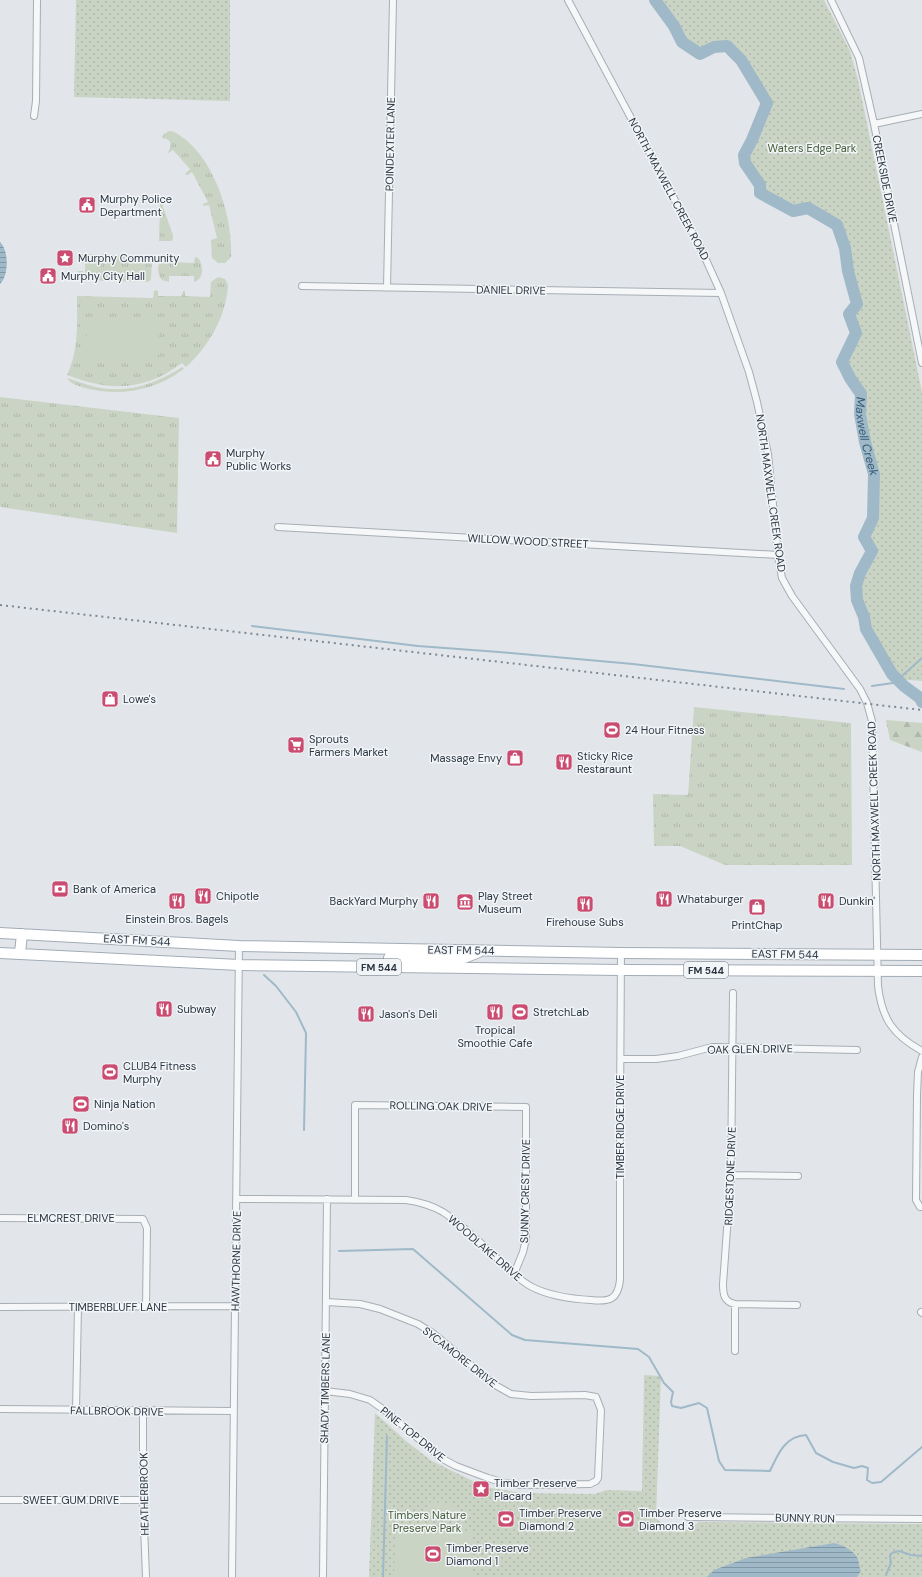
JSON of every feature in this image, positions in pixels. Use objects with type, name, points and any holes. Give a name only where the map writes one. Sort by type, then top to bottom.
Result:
[{"type":"main road","name":"EAST FM 544","points":[[0,933],[239,946],[621,953],[922,955]]},
{"type":"main road","points":[[20,953],[22,934]]},
{"type":"main road","points":[[388,967],[389,958],[464,958],[483,950]]},
{"type":"main road","name":"EAST FM 544","points":[[0,953],[239,965],[621,970],[922,971]]},
{"type":"street","points":[[34,116],[36,101],[37,0]]},
{"type":"street","name":"POINDEXTER LANE","points":[[387,288],[393,0]]},
{"type":"street","name":"NORTH MAXWELL CREEK ROAD","points":[[568,0],[702,251],[721,293],[748,372],[763,426],[768,454],[778,555],[782,578],[792,596],[864,696],[870,712],[872,721],[880,999],[894,1031],[903,1039],[922,1051]]},
{"type":"street","name":"CREEKSIDE DRIVE","points":[[831,0],[859,58],[874,124],[922,363]]},
{"type":"street","points":[[874,124],[922,114]]},
{"type":"street","name":"DANIEL DRIVE","points":[[302,286],[721,293]]},
{"type":"street","name":"WILLOW WOOD STREET","points":[[278,527],[778,555]]},
{"type":"street","name":"HAWTHORNE DRIVE","points":[[232,1577],[239,946]]},
{"type":"street","name":"TIMBER RIDGE DRIVE","points":[[612,1298],[616,1295],[619,1289],[620,1280],[621,953]]},
{"type":"street","name":"RIDGESTONE DRIVE","points":[[733,993],[731,1175],[723,1284],[725,1298],[730,1303],[735,1304]]},
{"type":"street","name":"OAK GLEN DRIVE","points":[[621,1059],[656,1059],[678,1056],[712,1047],[857,1050]]},
{"type":"street","points":[[922,1057],[918,1072],[916,1188],[916,1200],[922,1207]]},
{"type":"street","name":"ROLLING OAK DRIVE","points":[[355,1200],[355,1105],[526,1107]]},
{"type":"street","name":"SUNNY CREST DRIVE","points":[[514,1274],[524,1252],[526,1239],[526,1107]]},
{"type":"street","points":[[731,1175],[798,1176]]},
{"type":"street","name":"WOODLAKE DRIVE","points":[[237,1199],[406,1200],[427,1203],[444,1212],[532,1288],[561,1297],[595,1301],[605,1301],[612,1298]]},
{"type":"street","name":"SHADY TIMBERS LANE","points":[[323,1577],[327,1199]]},
{"type":"street","name":"ELMCREST DRIVE","points":[[0,1218],[143,1219],[147,1228],[146,1307]]},
{"type":"street","name":"SYCAMORE DRIVE","points":[[326,1302],[367,1306],[380,1309],[418,1324],[434,1334],[502,1390],[511,1394],[531,1396],[585,1395],[596,1397],[601,1410],[599,1473],[596,1482]]},
{"type":"street","points":[[735,1351],[735,1304],[797,1305]]},
{"type":"street","name":"TIMBERBLUFF LANE","points":[[0,1307],[236,1306]]},
{"type":"street","points":[[76,1410],[78,1307]]},
{"type":"street","name":"PINE TOP DRIVE","points":[[325,1391],[350,1394],[370,1400],[387,1412],[441,1458],[456,1466],[488,1478],[505,1483],[522,1485],[590,1484],[596,1482]]},
{"type":"street","name":"FALLBROOK DRIVE","points":[[0,1409],[234,1411]]},
{"type":"street","name":"HEATHERBROOK","points":[[143,1411],[143,1500],[146,1577]]},
{"type":"street","name":"SWEET GUM DRIVE","points":[[0,1500],[143,1500]]},
{"type":"street","name":"BUNNY RUN","points":[[688,1517],[922,1519]]},
{"type":"green space","points":[[76,0],[230,0],[230,101],[74,97]]},
{"type":"green space","name":"Waters Edge Park","points":[[655,0],[824,0],[850,51],[858,80],[922,392],[922,681],[897,679],[892,674],[866,629],[864,617],[857,600],[856,586],[860,573],[872,551],[864,537],[873,517],[874,474],[865,442],[860,414],[861,394],[850,378],[842,362],[856,333],[849,314],[857,304],[848,271],[845,248],[837,225],[808,208],[793,211],[760,193],[760,185],[745,163],[744,155],[752,140],[767,103],[741,60],[727,46],[714,47],[700,54],[682,42],[674,26]]},
{"type":"green space","points":[[169,131],[178,134],[196,150],[206,162],[214,177],[229,226],[231,257],[225,263],[218,263],[212,258],[211,240],[217,238],[209,205],[203,206],[203,204],[208,202],[192,172],[187,175],[185,174],[190,169],[173,150],[167,154],[171,146],[170,141],[162,138],[164,134]]},
{"type":"green space","points":[[163,200],[163,207],[173,235],[173,239],[171,241],[159,241],[160,205]]},
{"type":"green space","points":[[82,254],[149,256],[152,260],[151,280],[147,282],[80,280],[78,277],[78,271],[83,271],[83,275],[85,275],[85,259],[84,263],[78,263],[79,257]]},
{"type":"green space","points":[[165,256],[169,256],[170,262],[194,263],[195,257],[198,258],[202,268],[200,278],[194,282],[194,276],[169,276],[169,282],[162,280],[158,267],[160,261]]},
{"type":"green space","points":[[218,277],[225,279],[228,285],[224,308],[209,340],[186,367],[182,363],[154,379],[141,384],[127,386],[98,384],[83,381],[67,375],[74,356],[77,326],[77,296],[153,298],[154,291],[156,290],[158,291],[158,296],[182,296],[183,291],[185,291],[185,296],[210,297],[211,282]]},
{"type":"green space","points":[[87,318],[159,319],[158,361],[86,359]]},
{"type":"green space","points":[[182,367],[184,369],[159,383],[147,388],[123,392],[98,391],[77,386],[67,378],[88,385],[108,389],[130,388],[152,383]]},
{"type":"green space","points":[[0,397],[179,418],[177,533],[0,507]]},
{"type":"green space","points":[[694,707],[851,723],[852,865],[725,865],[680,846],[654,846],[653,794],[688,795]]},
{"type":"green space","points":[[886,720],[922,723],[922,752],[890,740]]},
{"type":"green space","name":"Timbers Nature Preserve Park","points":[[644,1375],[661,1376],[656,1518],[672,1531],[681,1532],[699,1522],[922,1524],[922,1577],[369,1577],[375,1413],[406,1441],[432,1461],[485,1487],[522,1493],[595,1494],[606,1490],[642,1491]]},
{"type":"green space","points":[[427,1502],[455,1503],[455,1519],[427,1518]]},
{"type":"green space","name":"Timber Preserve Diamond 1","points":[[395,1530],[472,1531],[471,1577],[394,1577]]},
{"type":"water","points":[[0,242],[5,251],[7,263],[5,275],[0,284]]},
{"type":"water","points":[[834,1543],[848,1548],[854,1553],[858,1559],[861,1571],[857,1577],[707,1577],[714,1570],[746,1558]]},
{"type":"waterway","name":"Maxwell Creek","points":[[655,0],[674,26],[682,42],[700,54],[714,47],[727,46],[741,60],[767,103],[752,140],[744,155],[745,163],[760,185],[760,193],[793,211],[808,208],[837,225],[845,248],[848,271],[857,304],[849,314],[856,333],[842,362],[850,378],[861,394],[860,414],[865,442],[874,474],[873,518],[864,537],[872,551],[860,573],[856,586],[857,600],[864,617],[866,629],[892,674],[904,686],[920,698],[922,702]]},
{"type":"waterway","points":[[252,626],[418,646],[633,664],[844,689]]},
{"type":"waterway","name":"Maxwell Creek","points":[[872,686],[900,682],[902,676],[922,658]]},
{"type":"waterway","points":[[264,975],[276,986],[296,1012],[306,1033],[304,1130]]},
{"type":"waterway","points":[[339,1251],[413,1249],[512,1335],[525,1340],[638,1349],[649,1357],[664,1383],[673,1392],[671,1402],[672,1406],[681,1408],[699,1403],[707,1408],[719,1461],[725,1470],[770,1471],[779,1452],[787,1442],[799,1436],[806,1435],[816,1453],[833,1462],[854,1468],[862,1466],[868,1468],[867,1480],[872,1483],[881,1482],[922,1447]]},
{"type":"waterway","points":[[383,1577],[387,1436]]},
{"type":"waterway","points":[[886,1575],[891,1563],[890,1556],[892,1553],[899,1551],[911,1555],[922,1556]]},
{"type":"railway","points":[[0,605],[922,710]]},
{"type":"place","name":"Murphy Police Department","points":[[87,205]]},
{"type":"place","name":"Murphy Community","points":[[65,258]]},
{"type":"place","name":"Murphy City Hall","points":[[48,276]]},
{"type":"place","name":"Murphy Public Works","points":[[213,459]]},
{"type":"place","name":"Lowe's","points":[[110,699]]},
{"type":"place","name":"24 Hour Fitness","points":[[612,730]]},
{"type":"place","name":"Sprouts Farmers Market","points":[[296,745]]},
{"type":"place","name":"Massage Envy","points":[[515,758]]},
{"type":"place","name":"Sticky Rice Restaraunt","points":[[564,762]]},
{"type":"place","name":"Bank of America","points":[[60,889]]},
{"type":"place","name":"Chipotle","points":[[203,896]]},
{"type":"place","name":"Whataburger","points":[[664,899]]},
{"type":"place","name":"Einstein Bros. Bagels","points":[[177,901]]},
{"type":"place","name":"BackYard Murphy","points":[[431,901]]},
{"type":"place","name":"Dunkin'","points":[[826,901]]},
{"type":"place","name":"Play Street Museum","points":[[465,902]]},
{"type":"place","name":"Firehouse Subs","points":[[585,904]]},
{"type":"place","name":"PrintChap","points":[[757,907]]},
{"type":"place","name":"Subway","points":[[164,1009]]},
{"type":"place","name":"Tropical Smoothie Cafe","points":[[495,1012]]},
{"type":"place","name":"StretchLab","points":[[520,1012]]},
{"type":"place","name":"Jason's Deli","points":[[366,1014]]},
{"type":"place","name":"CLUB4 Fitness Murphy","points":[[110,1072]]},
{"type":"place","name":"Ninja Nation","points":[[81,1104]]},
{"type":"place","name":"Domino's","points":[[70,1126]]},
{"type":"place","name":"Timber Preserve Placard","points":[[481,1489]]},
{"type":"place","name":"Timber Preserve Diamond 2","points":[[506,1519]]},
{"type":"place","name":"Timber Preserve Diamond 3","points":[[626,1519]]},
{"type":"place","name":"Timber Preserve Diamond 1","points":[[433,1554]]}]
